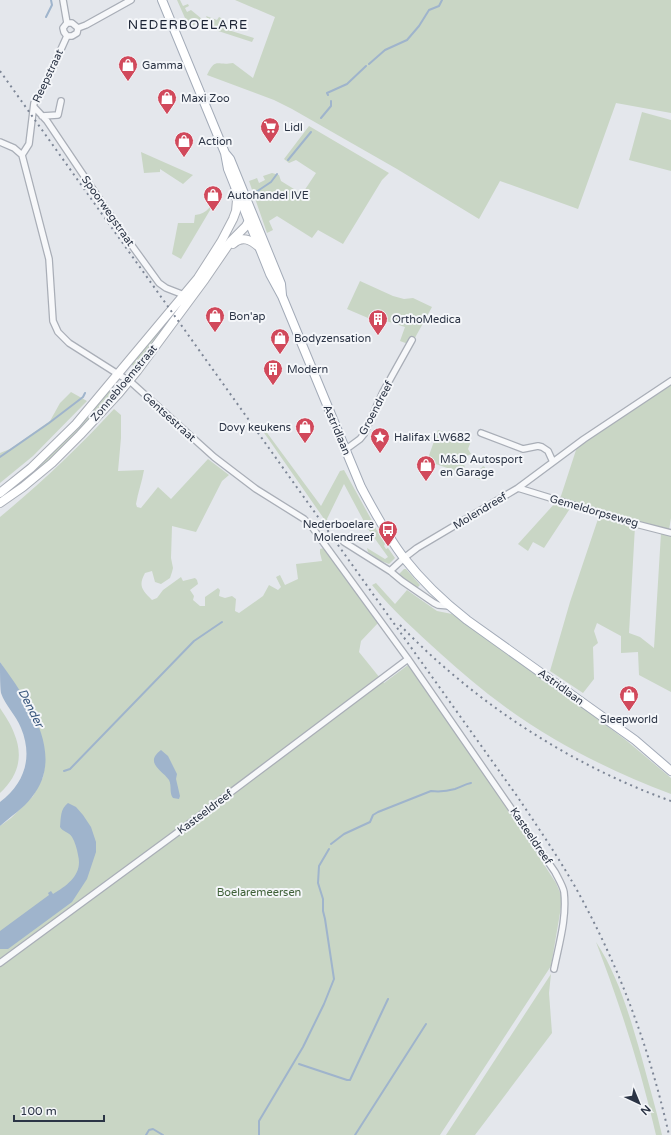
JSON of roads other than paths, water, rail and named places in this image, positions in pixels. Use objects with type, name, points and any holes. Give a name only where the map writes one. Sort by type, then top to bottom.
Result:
[{"type":"main road","name":"Astridlaan","points":[[162,0],[225,153],[228,169],[272,279],[282,296],[345,450],[361,487],[376,516],[404,558],[450,606],[634,740],[671,771]]},
{"type":"main road","name":"Astridlaan","points":[[225,153],[230,160],[249,221],[259,230],[281,284],[282,296]]},
{"type":"main road","points":[[225,234],[236,211],[237,200],[227,174],[228,169]]},
{"type":"main road","points":[[225,234],[237,222],[243,220],[249,221]]},
{"type":"main road","name":"Zonnebloemstraat","points":[[0,504],[52,463],[80,435],[128,381],[229,246],[231,241],[249,221]]},
{"type":"main road","name":"Zonnebloemstraat","points":[[0,493],[31,468],[88,411],[198,278],[225,234]]},
{"type":"main road","points":[[229,246],[238,239],[244,239],[259,247]]},
{"type":"street","name":"Reepstraat","points":[[22,155],[29,144],[34,103],[44,87],[67,36],[63,28],[67,23],[63,0]]},
{"type":"street","points":[[78,28],[131,0]]},
{"type":"street","points":[[67,23],[72,23],[78,28]]},
{"type":"street","points":[[67,36],[77,34],[78,28]]},
{"type":"street","points":[[42,116],[58,115],[61,101]]},
{"type":"street","name":"Spoorwegstraat","points":[[34,107],[42,116],[159,283],[166,288],[184,295]]},
{"type":"street","points":[[0,142],[14,148],[22,155]]},
{"type":"street","name":"Gentsestraat","points":[[22,155],[48,260],[53,321],[62,337],[68,343],[118,373],[214,457],[256,489],[304,519],[312,527]]},
{"type":"street","name":"Groendreef","points":[[345,450],[360,439],[364,434],[383,392],[412,340]]},
{"type":"street","name":"Molendreef","points":[[404,558],[417,548],[518,488],[595,432],[671,381]]},
{"type":"street","points":[[481,433],[523,449],[538,446],[542,447],[548,451],[553,462]]},
{"type":"street","name":"Gemeldorpseweg","points":[[518,488],[632,523],[671,533]]},
{"type":"street","name":"Kasteeldreef","points":[[312,527],[408,659],[555,872],[564,891],[564,910],[554,969]]},
{"type":"street","name":"Astridlaan","points":[[344,542],[390,571],[434,603],[438,605],[450,606]]},
{"type":"street","points":[[390,571],[404,558]]},
{"type":"street","name":"Kasteeldreef","points":[[0,963],[408,659]]},
{"type":"water","name":"Dender","points":[[0,662],[31,709],[39,727],[44,745],[45,763],[42,780],[32,797],[21,809],[0,826],[0,802],[9,795],[21,778],[26,759],[26,749],[25,739],[19,723],[5,702],[1,693]]},
{"type":"water","points":[[161,750],[168,756],[177,774],[176,779],[180,796],[179,799],[173,798],[169,780],[154,763],[156,755]]},
{"type":"water","points":[[68,803],[76,807],[83,815],[91,827],[96,842],[96,852],[87,879],[72,902],[8,949],[0,949],[0,931],[49,895],[48,893],[51,891],[53,894],[64,887],[76,873],[79,862],[75,843],[71,835],[60,827],[62,811]]},
{"type":"waterway","points":[[46,17],[52,5],[51,0]]},
{"type":"waterway","points":[[369,64],[385,50],[407,40],[419,26],[429,10],[439,6],[442,0]]},
{"type":"waterway","points":[[328,95],[327,93],[347,84],[366,66]]},
{"type":"waterway","points":[[321,118],[331,106],[331,101]]},
{"type":"waterway","points":[[288,160],[311,132]]},
{"type":"waterway","points":[[253,194],[271,182],[277,174]]},
{"type":"waterway","points":[[0,457],[49,423],[83,397],[85,393]]},
{"type":"waterway","points":[[64,771],[70,769],[194,641],[222,622]]},
{"type":"waterway","points":[[331,844],[344,834],[370,822],[373,815],[378,812],[431,791],[455,789],[471,783]]},
{"type":"waterway","points":[[259,1135],[259,1121],[303,1047],[324,1004],[334,979],[323,911],[323,899],[318,883],[319,866],[329,849]]},
{"type":"waterway","points":[[299,1064],[350,1080],[388,999]]},
{"type":"waterway","points":[[355,1135],[426,1024]]},
{"type":"waterway","points":[[146,1135],[149,1130],[153,1129],[163,1135]]},
{"type":"railway","points":[[0,71],[517,796],[553,850],[600,934],[624,990],[645,1047],[669,1135]]},
{"type":"railway","points":[[400,625],[459,680],[525,728],[560,750],[596,769],[671,801]]},
{"type":"place","name":"Gamma","points":[[128,82]]},
{"type":"place","name":"Maxi Zoo","points":[[167,115]]},
{"type":"place","name":"Lidl","points":[[270,144]]},
{"type":"place","name":"Action","points":[[184,158]]},
{"type":"place","name":"Autohandel IVE","points":[[213,212]]},
{"type":"place","name":"Bon'ap","points":[[215,333]]},
{"type":"place","name":"OrthoMedica","points":[[378,336]]},
{"type":"place","name":"Bodyzensation","points":[[280,355]]},
{"type":"place","name":"Modern","points":[[273,386]]},
{"type":"place","name":"Dovy keukens","points":[[305,444]]},
{"type":"place","name":"Halifax LW682","points":[[380,454]]},
{"type":"place","name":"M&D Autosport en Garage","points":[[426,482]]},
{"type":"place","name":"Nederboelare Molendreef","points":[[388,547]]},
{"type":"place","name":"Sleepworld","points":[[629,712]]},
{"type":"district","name":"NEDERBOELARE","points":[[188,25]]},
{"type":"park label","name":"Boelaremeersen","points":[[259,892]]}]
